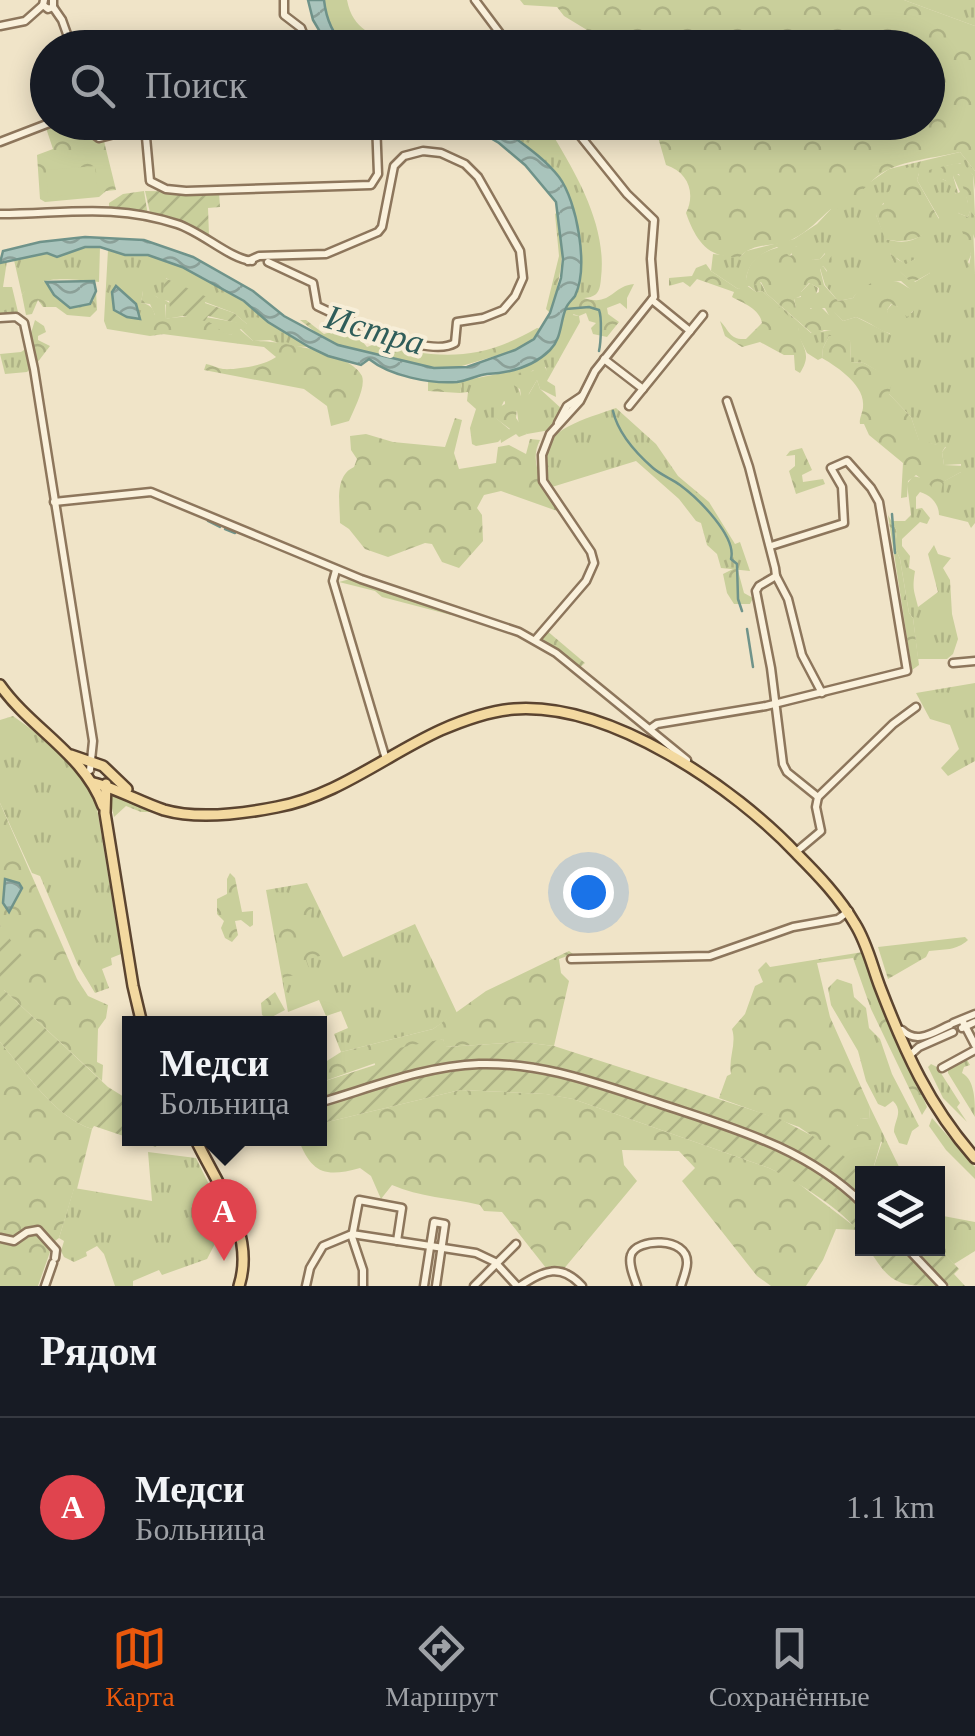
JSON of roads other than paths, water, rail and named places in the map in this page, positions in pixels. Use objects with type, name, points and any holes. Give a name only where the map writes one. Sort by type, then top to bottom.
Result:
[{"type":"main road","points":[[0,685],[34,725],[75,757],[128,790],[169,807],[235,809],[312,794],[457,720],[513,706],[587,717],[661,745],[764,818],[849,912],[869,946],[911,1055]]},
{"type":"main road","points":[[75,757],[118,790],[152,806],[180,813],[220,814],[274,808],[332,789],[453,725],[513,710],[537,710],[661,745],[797,851]]},
{"type":"main road","points":[[98,773],[140,1016]]},
{"type":"main road","points":[[105,808],[109,792],[118,790]]},
{"type":"main road","points":[[849,912],[927,1093],[941,1118],[975,1158]]},
{"type":"main road","points":[[198,1146],[242,1238],[245,1264],[239,1286]]},
{"type":"street","points":[[284,0],[284,15],[302,30]]},
{"type":"street","points":[[475,0],[498,30]]},
{"type":"street","points":[[0,26],[26,21],[44,3],[48,9],[53,4],[66,30]]},
{"type":"street","points":[[0,142],[30,130]]},
{"type":"street","points":[[146,140],[150,181],[166,190],[186,191],[372,185],[378,174],[377,140]]},
{"type":"street","points":[[536,639],[586,581],[594,564],[591,552],[542,475],[544,446],[585,394],[604,359],[652,300],[655,290],[651,271],[654,220],[627,194],[584,140]]},
{"type":"street","points":[[0,214],[92,208],[171,222],[248,261],[269,259],[326,254],[378,232],[398,160],[413,152],[432,151],[454,158],[478,176],[520,251],[523,278],[503,310],[457,322],[455,343],[443,348],[393,338],[317,306],[313,284],[269,259]]},
{"type":"street","points":[[652,300],[690,331]]},
{"type":"street","points":[[630,406],[703,315]]},
{"type":"street","points":[[0,318],[16,317],[24,323],[98,773]]},
{"type":"street","points":[[604,359],[644,389]]},
{"type":"street","points":[[727,401],[802,656],[822,693]]},
{"type":"street","points":[[650,729],[657,724],[774,704],[905,673],[908,668],[878,502],[847,461],[831,468],[842,487],[847,520],[771,546]]},
{"type":"street","points":[[54,502],[151,492],[336,570],[536,639],[650,729],[661,745]]},
{"type":"street","points":[[336,570],[333,581],[385,756]]},
{"type":"street","points":[[776,576],[756,591],[785,768],[818,797]]},
{"type":"street","points":[[953,664],[975,661]]},
{"type":"street","points":[[797,851],[822,831],[816,807],[818,797],[893,724],[916,707]]},
{"type":"street","points":[[93,740],[98,773]]},
{"type":"street","points":[[570,959],[710,956],[781,931],[838,919],[849,912]]},
{"type":"street","points":[[911,1055],[919,1046],[975,1014]]},
{"type":"street","points":[[902,1030],[910,1037],[919,1037],[975,1022]]},
{"type":"street","points":[[942,1068],[975,1048],[957,1026]]},
{"type":"street","points":[[327,1100],[462,1065],[509,1064],[550,1070],[775,1143],[832,1176],[855,1197]]},
{"type":"street","points":[[364,1286],[352,1234],[359,1200],[402,1208],[397,1241]]},
{"type":"street","points":[[424,1286],[434,1222],[446,1224],[436,1286]]},
{"type":"street","points":[[0,1238],[14,1240],[38,1230],[56,1250],[45,1286]]},
{"type":"street","points":[[306,1286],[322,1246],[352,1234],[476,1253],[495,1262],[519,1286],[552,1270],[566,1272],[582,1286]]},
{"type":"street","points":[[474,1286],[516,1244]]},
{"type":"street","points":[[637,1286],[630,1259],[634,1249],[641,1244],[674,1244],[686,1258],[681,1286]]},
{"type":"street","points":[[914,1256],[942,1286]]},
{"type":"water","points":[[308,0],[324,0],[333,30],[319,30]]},
{"type":"water","points":[[494,140],[518,140],[559,177],[576,218],[581,252],[579,284],[554,345],[536,361],[512,370],[457,382],[435,382],[399,374],[369,359],[361,365],[328,356],[268,322],[244,301],[182,267],[148,255],[85,247],[57,257],[47,253],[0,263],[3,251],[40,242],[85,237],[144,240],[193,257],[253,291],[284,316],[338,345],[434,368],[467,367],[534,339],[550,313],[561,278],[563,259],[556,202],[525,165]]},
{"type":"water","points":[[94,281],[96,291],[90,304],[70,308],[46,282]]},
{"type":"water","points":[[116,286],[136,304],[140,319],[114,310],[112,292]]},
{"type":"water","points":[[5,879],[19,883],[22,888],[9,912],[3,903]]},
{"type":"waterway","points":[[566,309],[599,310],[599,351]]},
{"type":"waterway","points":[[613,411],[624,435],[641,456],[688,491],[723,530],[731,559],[737,564],[742,611]]},
{"type":"waterway","points":[[892,514],[895,553]]},
{"type":"waterway","points":[[208,521],[220,527]]},
{"type":"waterway","points":[[225,529],[235,533]]},
{"type":"waterway","points":[[747,629],[753,667]]},
{"type":"place","name":"Медси","points":[[224,1261]]},
{"type":"water label","name":"Истра","points":[[375,330]]}]
